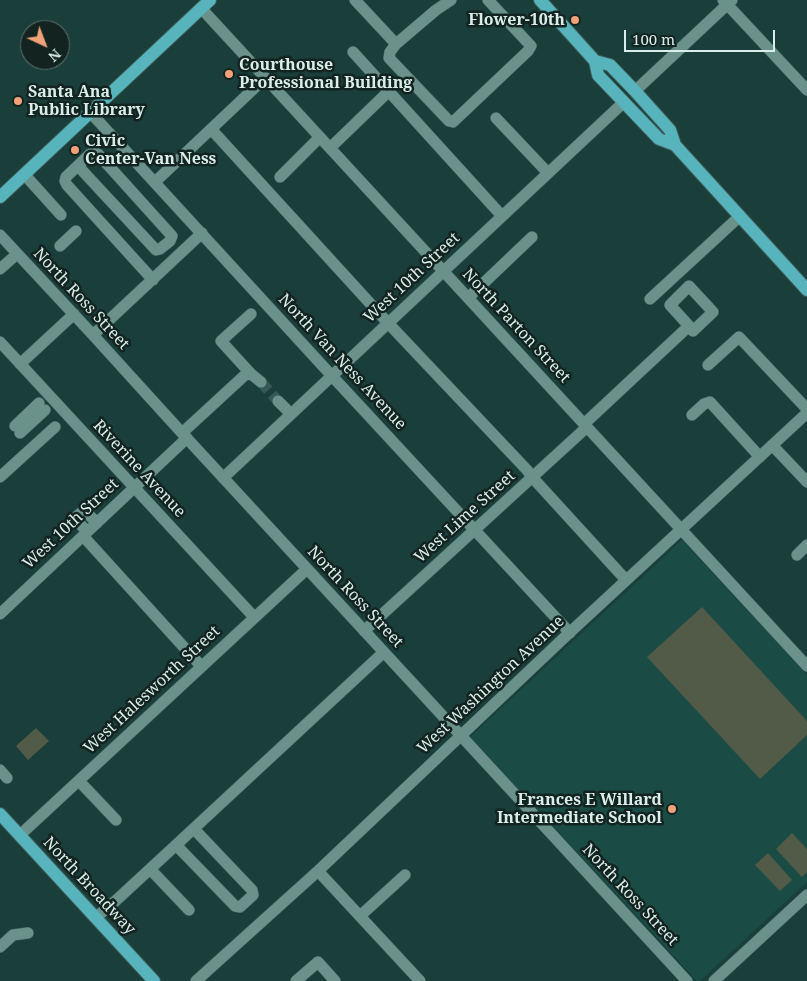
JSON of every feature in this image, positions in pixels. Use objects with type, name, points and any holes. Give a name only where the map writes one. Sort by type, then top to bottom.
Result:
[{"type":"main road","points":[[540,0],[595,61],[598,75],[659,139],[675,145]]},
{"type":"main road","points":[[0,197],[205,4]]},
{"type":"main road","points":[[595,61],[610,65],[636,91],[670,130],[675,145],[807,290]]},
{"type":"main road","name":"North Broadway","points":[[0,814],[154,981]]},
{"type":"street","points":[[355,0],[396,44]]},
{"type":"street","points":[[451,0],[436,10],[396,44],[390,52],[390,58],[449,121],[453,122],[531,46],[488,0]]},
{"type":"street","points":[[636,91],[727,1],[807,90]]},
{"type":"street","name":"North Parton Street","points":[[205,4],[265,78],[807,666]]},
{"type":"street","points":[[353,52],[502,216]]},
{"type":"street","points":[[155,182],[265,78]]},
{"type":"street","points":[[330,148],[389,91]]},
{"type":"street","name":"West 10th Street","points":[[223,478],[624,102]]},
{"type":"street","name":"North Van Ness Avenue","points":[[90,112],[570,632]]},
{"type":"street","points":[[496,118],[548,173]]},
{"type":"street","points":[[211,129],[388,323],[527,470],[626,580]]},
{"type":"street","points":[[280,177],[320,137]]},
{"type":"street","points":[[78,166],[156,250],[170,241],[172,236],[95,152],[90,154],[78,166],[66,178],[67,185],[153,280]]},
{"type":"street","points":[[24,174],[61,215]]},
{"type":"street","points":[[650,299],[740,216]]},
{"type":"street","points":[[60,246],[76,231]]},
{"type":"street","points":[[93,335],[202,233]]},
{"type":"street","name":"North Ross Street","points":[[0,235],[687,981]]},
{"type":"street","points":[[468,298],[532,237]]},
{"type":"street","points":[[0,269],[17,254]]},
{"type":"street","points":[[20,364],[74,314]]},
{"type":"street","points":[[251,314],[221,341],[251,374],[261,382]]},
{"type":"street","name":"West Lime Street","points":[[364,631],[532,477],[688,326]]},
{"type":"street","points":[[708,365],[739,337],[807,409]]},
{"type":"street","name":"Riverine Avenue","points":[[0,342],[254,617]]},
{"type":"street","name":"West 10th Street","points":[[0,614],[134,488],[245,375],[251,374]]},
{"type":"street","points":[[278,401],[290,414]]},
{"type":"street","points":[[692,415],[704,404],[710,402],[760,456]]},
{"type":"street","points":[[17,429],[42,406]]},
{"type":"street","name":"West Washington Avenue","points":[[196,981],[318,870],[807,412]]},
{"type":"street","points":[[0,477],[55,427]]},
{"type":"street","points":[[772,445],[807,482]]},
{"type":"street","points":[[97,523],[84,510],[75,518],[85,534],[202,666]]},
{"type":"street","points":[[797,554],[807,545]]},
{"type":"street","name":"West Halesworth Street","points":[[20,835],[307,569]]},
{"type":"street","points":[[96,917],[176,846],[384,652]]},
{"type":"street","points":[[79,780],[116,820]]},
{"type":"street","points":[[176,846],[235,906],[240,907],[253,895],[252,890],[194,829]]},
{"type":"street","points":[[150,869],[189,910]]},
{"type":"street","points":[[318,870],[420,981]]},
{"type":"street","points":[[360,916],[405,875]]},
{"type":"street","points":[[714,981],[807,895]]},
{"type":"street","points":[[0,947],[13,935],[28,933]]},
{"type":"street","points":[[296,981],[318,962],[335,981]]},
{"type":"shaded area","name":"Frances E Willard Intermediate School","points":[[682,540],[807,675],[807,882],[700,981],[697,981],[470,737]]},
{"type":"green space","points":[[702,607],[807,721],[807,735],[760,779],[647,657]]},
{"type":"green space","points":[[36,728],[49,741],[28,760],[16,746]]},
{"type":"green space","points":[[792,833],[807,849],[807,872],[802,877],[776,849]]},
{"type":"green space","points":[[768,853],[792,880],[780,891],[755,865]]},
{"type":"tunnel","points":[[261,382],[278,401]]},
{"type":"place","name":"Flower-10th","points":[[575,20]]},
{"type":"place","name":"Courthouse Professional Building","points":[[229,74]]},
{"type":"place","name":"Santa Ana Public Library","points":[[18,101]]},
{"type":"place","name":"Civic Center-Van Ness","points":[[75,150]]},
{"type":"place","name":"Frances E Willard Intermediate School","points":[[672,809]]}]
